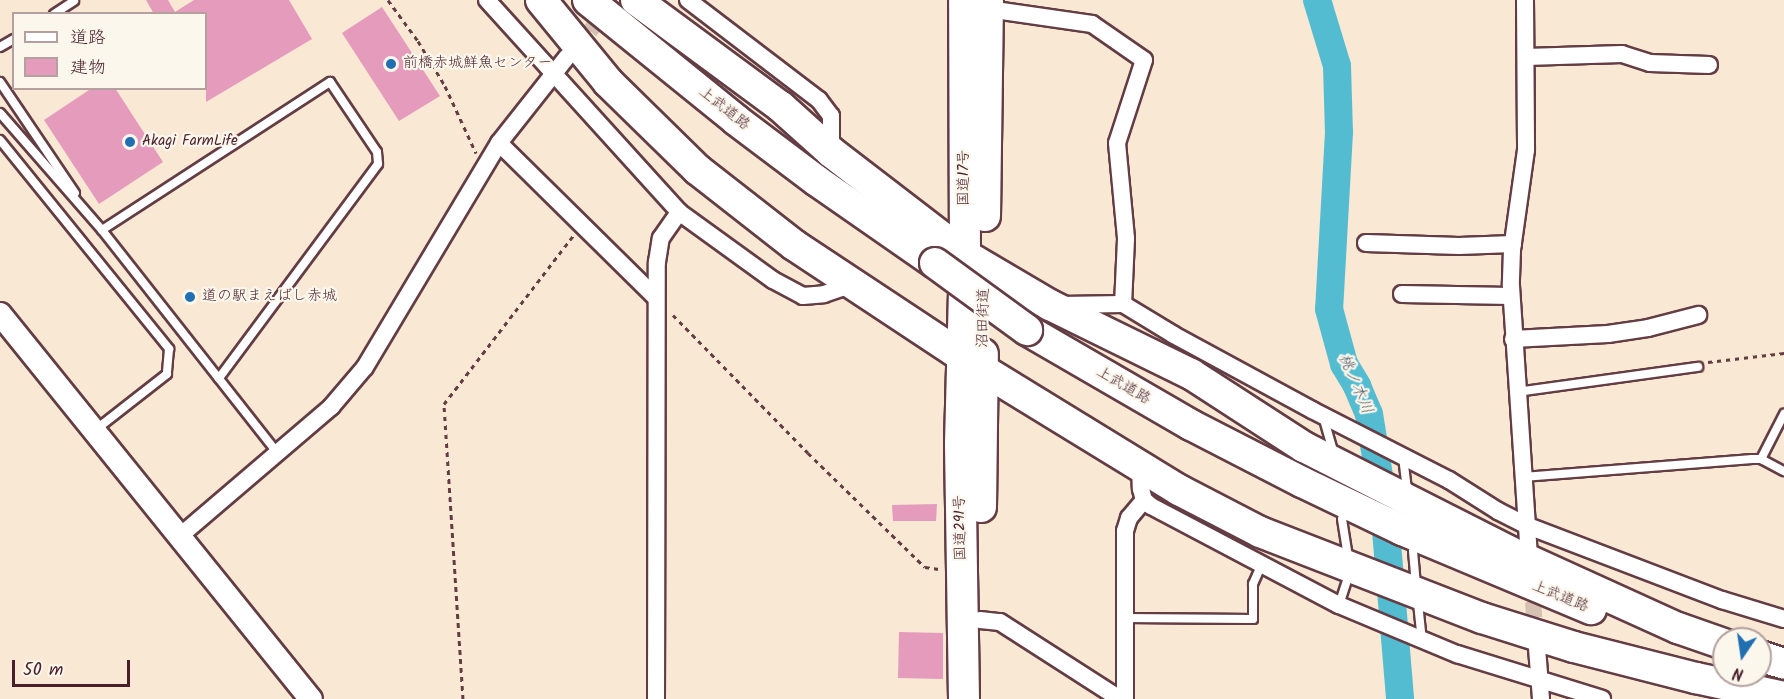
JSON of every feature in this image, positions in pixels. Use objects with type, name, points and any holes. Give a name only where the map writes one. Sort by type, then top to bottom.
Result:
[{"type":"highway","points":[[541,0],[608,82],[698,170],[794,245],[973,363],[1179,490],[1260,532],[1482,618],[1574,647],[1696,678],[1784,697]]},
{"type":"highway","name":"上武道路","points":[[588,0],[754,134],[1027,330],[1346,512],[1407,541],[1712,652]]},
{"type":"highway","points":[[636,0],[780,106],[831,152],[975,261],[1050,305],[1191,374],[1339,468],[1404,495],[1519,556],[1678,628],[1712,640]]},
{"type":"highway","name":"国道17号","points":[[973,363],[980,3]]},
{"type":"highway","name":"国道291号","points":[[964,699],[960,444],[973,363]]},
{"type":"highway","name":"国道291号","points":[[973,363],[980,620],[979,699]]},
{"type":"street","points":[[487,0],[554,71],[679,212],[773,280],[803,296],[824,294],[853,285]]},
{"type":"street","points":[[688,0],[819,100],[831,116],[831,152]]},
{"type":"street","points":[[1525,0],[1526,150],[1513,244],[1511,296],[1529,556]]},
{"type":"street","points":[[980,3],[1092,24],[1144,60],[1117,143],[1126,239],[1123,304]]},
{"type":"street","points":[[1526,57],[1622,54],[1650,63],[1709,65]]},
{"type":"street","points":[[180,536],[331,407],[365,367],[499,143],[567,57]]},
{"type":"street","points":[[499,143],[581,226],[656,297]]},
{"type":"street","points":[[656,699],[656,297],[661,238],[679,212]]},
{"type":"street","points":[[1366,243],[1459,246],[1513,244]]},
{"type":"street","points":[[1402,294],[1511,296]]},
{"type":"street","points":[[1050,305],[1123,304],[1174,335],[1398,453],[1528,526],[1722,600],[1784,619]]},
{"type":"street","points":[[0,314],[311,699]]},
{"type":"street","points":[[1513,339],[1608,334],[1648,328],[1698,315]]},
{"type":"street","points":[[1140,465],[1144,500],[1150,506],[1339,605],[1418,639],[1538,681],[1602,699]]},
{"type":"street","points":[[1122,699],[1125,531],[1129,518],[1144,500]]},
{"type":"street","points":[[980,620],[1000,622],[1122,699]]},
{"type":"street","points":[[1537,648],[1538,681],[1542,699]]},
{"type":"lane","points":[[57,12],[74,1]]},
{"type":"lane","points":[[0,82],[100,228]]},
{"type":"lane","points":[[100,228],[330,82],[377,152],[378,164],[219,378]]},
{"type":"lane","points":[[0,112],[100,228],[278,454]]},
{"type":"lane","points":[[0,140],[169,349],[167,374],[94,431]]},
{"type":"lane","points":[[1517,392],[1698,367]]},
{"type":"lane","points":[[1761,459],[1784,414]]},
{"type":"lane","points":[[1330,419],[1339,468]]},
{"type":"lane","points":[[1398,453],[1404,495]]},
{"type":"lane","points":[[1523,477],[1761,459],[1784,471]]},
{"type":"lane","points":[[1339,605],[1351,568],[1346,512]]},
{"type":"lane","points":[[1407,541],[1415,592],[1418,639]]},
{"type":"lane","points":[[1125,618],[1253,619],[1252,584],[1262,564]]},
{"type":"path","points":[[388,0],[418,41],[445,86],[483,169]]},
{"type":"path","points":[[463,699],[444,404],[581,226]]},
{"type":"path","points":[[656,297],[808,453],[925,567],[962,569]]},
{"type":"path","points":[[1698,367],[1709,361],[1784,354]]},
{"type":"building","points":[[146,0],[168,0],[175,12],[153,12]]},
{"type":"building","points":[[194,0],[289,0],[312,39],[206,102],[207,12],[175,12]]},
{"type":"building","name":"前橋赤城鮮魚センター","points":[[382,7],[440,96],[399,121],[342,33]]},
{"type":"building","points":[[89,90],[116,90],[163,162],[99,204],[44,120]]},
{"type":"building","points":[[937,504],[936,521],[893,521],[892,505]]},
{"type":"building","points":[[899,632],[943,633],[943,679],[898,678]]},
{"type":"waterway","name":"桃ノ木川","points":[[1317,0],[1337,66],[1339,132],[1329,309],[1344,364],[1369,414],[1384,507],[1400,699]]},
{"type":"tunnel","points":[[574,49],[617,0]]},
{"type":"tunnel","points":[[1531,578],[1536,639]]},
{"type":"place","name":"前橋赤城鮮魚センター","points":[[391,64]]},
{"type":"place","name":"Akagi FarmLife","points":[[130,142]]},
{"type":"place","name":"道の駅まえばし赤城","points":[[190,297]]}]
